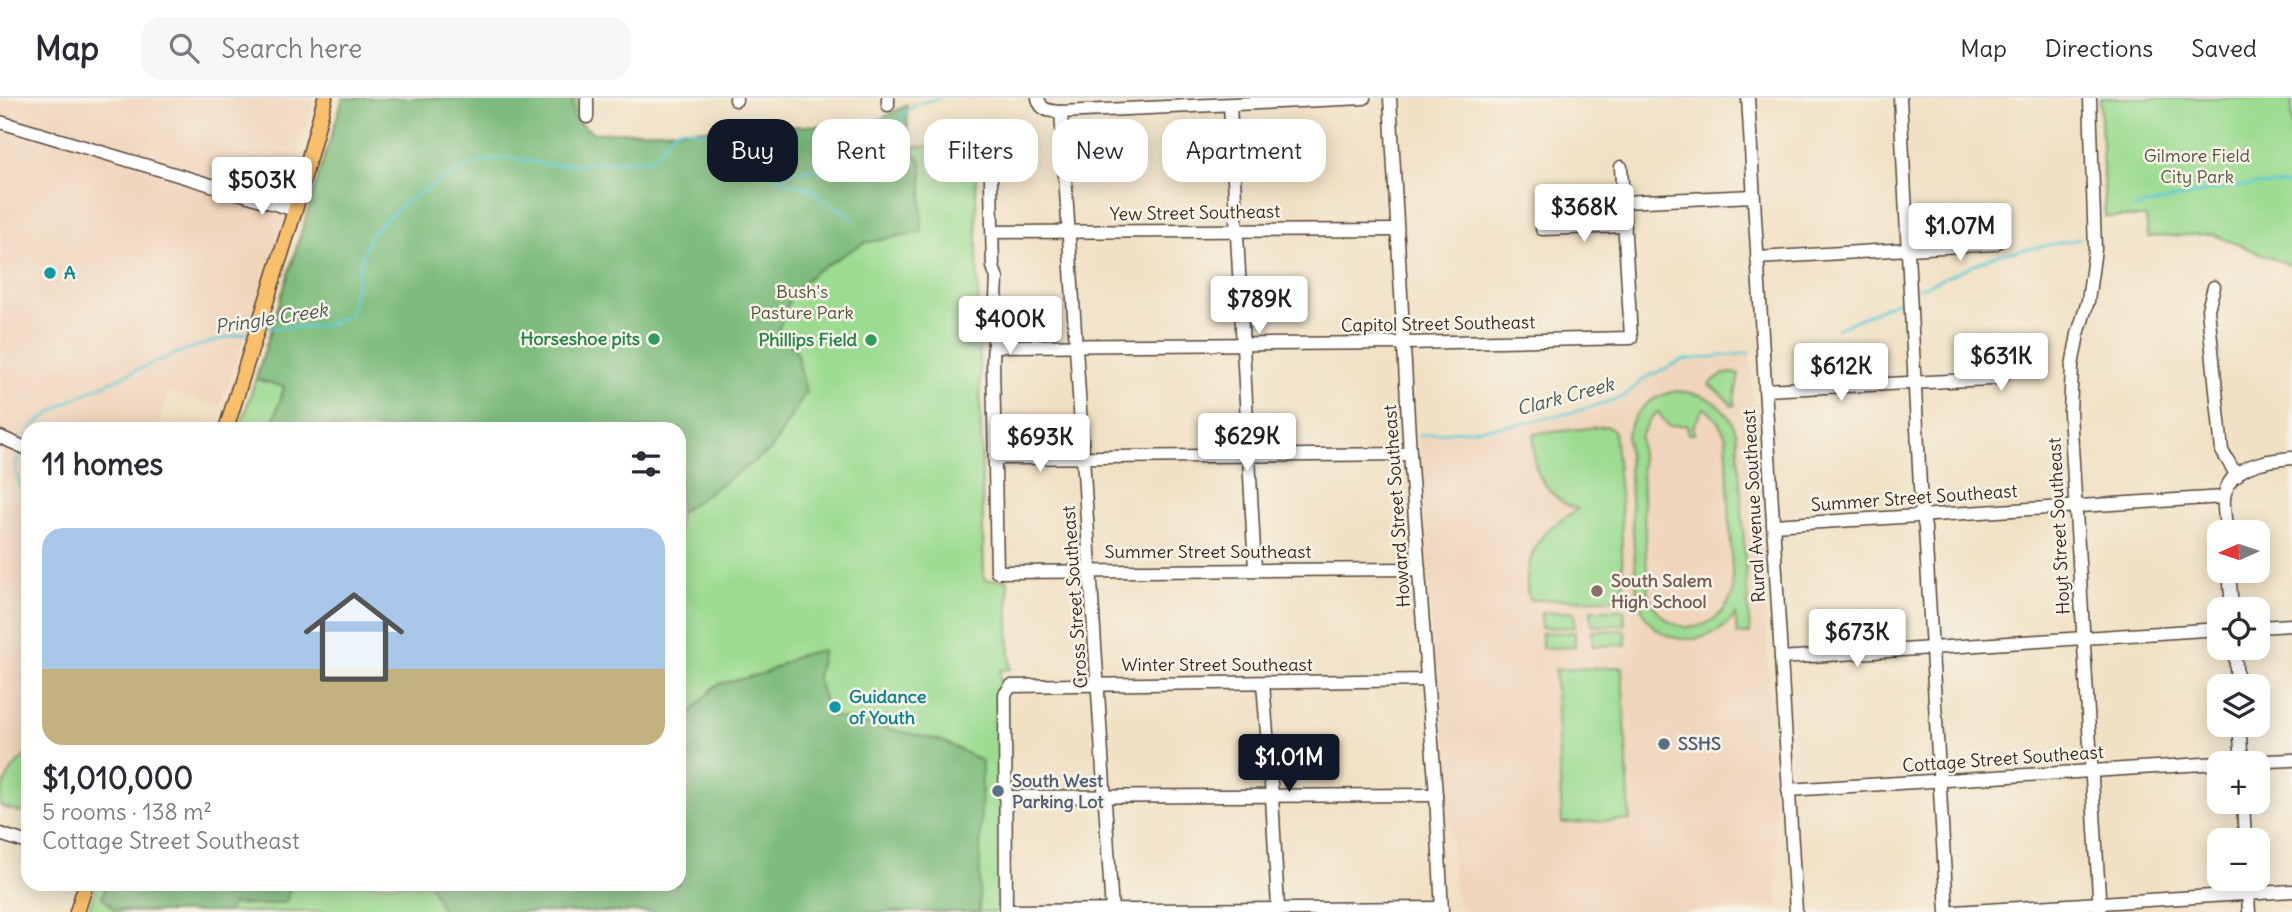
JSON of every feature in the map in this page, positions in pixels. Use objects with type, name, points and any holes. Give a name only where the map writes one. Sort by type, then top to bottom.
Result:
[{"type":"main road","points":[[228,422],[295,210],[325,98]]},
{"type":"main road","points":[[76,912],[84,891]]},
{"type":"street","points":[[587,98],[587,117]]},
{"type":"street","points":[[1040,103],[1045,110],[1061,112],[1191,102],[1230,104],[1364,98]]},
{"type":"street","name":"Howard Street Southeast","points":[[1390,98],[1410,454],[1442,910]]},
{"type":"street","name":"Rural Avenue Southeast","points":[[1748,98],[1796,912]]},
{"type":"street","points":[[1900,98],[1921,505],[1947,912]]},
{"type":"street","name":"Hoyt Street Southeast","points":[[2090,98],[2095,249],[2088,301],[2078,334],[2070,386],[2099,908]]},
{"type":"street","points":[[1230,104],[1255,569]]},
{"type":"street","name":"Cross Street Southeast","points":[[1061,112],[1112,911]]},
{"type":"street","points":[[0,122],[295,210]]},
{"type":"street","points":[[1542,229],[1625,226],[1621,167]]},
{"type":"street","points":[[991,182],[993,267],[997,278],[994,346],[996,458],[1410,454]]},
{"type":"street","points":[[1623,202],[1754,196]]},
{"type":"street","name":"Capitol Street Southeast","points":[[994,346],[1404,343],[1631,338],[1625,226]]},
{"type":"street","name":"Yew Street Southeast","points":[[993,232],[1398,230]]},
{"type":"street","points":[[1757,258],[1994,244],[1999,241]]},
{"type":"street","points":[[2214,287],[2207,309],[2222,451],[2237,476]]},
{"type":"street","points":[[1765,390],[1990,379],[2003,376],[2007,371]]},
{"type":"street","points":[[2,438],[21,446]]},
{"type":"street","name":"Summer Street Southeast","points":[[996,458],[997,572],[1419,569]]},
{"type":"street","points":[[2225,520],[2224,497],[2237,476],[2257,463],[2292,458]]},
{"type":"street","name":"Summer Street Southeast","points":[[1773,524],[2224,497]]},
{"type":"street","points":[[2270,626],[2292,625]]},
{"type":"street","points":[[1781,658],[2207,630]]},
{"type":"street","name":"Winter Street Southeast","points":[[1005,797],[1004,694],[1008,687],[1014,685],[1427,680]]},
{"type":"street","points":[[1263,683],[1278,908]]},
{"type":"street","name":"Cottage Street Southeast","points":[[2270,761],[2292,760]]},
{"type":"street","name":"Cottage Street Southeast","points":[[1788,790],[2207,764]]},
{"type":"street","points":[[1436,795],[1005,797],[1006,912],[1278,908],[1442,910]]},
{"type":"street","points":[[0,834],[21,841]]},
{"type":"street","points":[[2248,891],[2249,912]]},
{"type":"street","points":[[1955,912],[2099,908],[2292,891]]},
{"type":"shaded area","points":[[0,98],[315,98],[291,180],[282,228],[220,407],[169,391],[160,422],[21,422],[21,816],[0,810]]},
{"type":"shaded area","name":"South Salem High School","points":[[1750,355],[1768,652],[1778,906],[1677,912],[1465,912],[1454,893],[1451,837],[1440,755],[1419,436],[1489,431],[1575,415],[1620,402],[1646,380],[1663,370],[1684,363]]},
{"type":"green space","name":"Bush's Pasture Park","points":[[343,98],[576,98],[578,134],[707,140],[707,182],[798,182],[798,144],[812,144],[812,182],[910,182],[910,147],[924,146],[924,182],[976,182],[984,580],[1008,580],[1010,669],[1000,670],[1002,912],[88,912],[95,891],[686,891],[686,422],[242,422]]},
{"type":"green space","points":[[343,98],[572,98],[573,119],[594,133],[707,129],[707,182],[798,182],[798,126],[812,126],[812,182],[910,182],[910,146],[922,163],[922,232],[864,243],[816,271],[792,293],[778,331],[796,350],[806,392],[771,450],[686,508],[686,422],[273,422],[284,387],[256,379]]},
{"type":"green space","name":"Gilmore Field City Park","points":[[2100,98],[2292,98],[2292,266],[2212,234],[2148,237],[2146,217],[2105,217]]},
{"type":"green space","points":[[907,105],[907,119],[881,119]]},
{"type":"green space","points":[[1739,374],[1735,405],[1731,406],[1730,402],[1709,384],[1721,375]]},
{"type":"green space","points":[[1677,391],[1698,394],[1715,402],[1728,415],[1737,434],[1750,634],[1737,634],[1735,615],[1727,624],[1705,637],[1680,639],[1668,635],[1648,620],[1637,595],[1627,435],[1645,405],[1659,396]],"holes":[[[1704,408],[1717,421],[1726,437],[1733,593],[1725,608],[1715,618],[1703,625],[1690,627],[1677,625],[1666,619],[1648,593],[1640,437],[1651,418],[1658,412],[1668,426],[1687,425],[1688,434],[1694,434],[1693,426]]]},
{"type":"green space","points":[[1608,426],[1614,430],[1621,505],[1623,591],[1615,599],[1529,600],[1529,564],[1540,539],[1578,509],[1557,498],[1541,478],[1534,460],[1534,434]]},
{"type":"green space","points":[[1591,610],[1624,610],[1625,625],[1592,626]]},
{"type":"green space","points":[[1574,612],[1575,627],[1541,628],[1541,613]]},
{"type":"green space","points":[[1625,630],[1626,645],[1593,646],[1592,631]]},
{"type":"green space","points":[[1575,632],[1575,647],[1542,648],[1542,633]]},
{"type":"green space","points":[[823,650],[817,677],[830,716],[943,741],[982,761],[979,912],[443,912],[433,891],[686,891],[686,717],[716,685],[765,673],[799,655]]},
{"type":"green space","points":[[1622,667],[1630,820],[1562,823],[1555,670]]},
{"type":"green space","points":[[21,760],[21,812],[0,806],[2,791]]},
{"type":"green space","points":[[104,891],[289,891],[286,902],[264,905],[232,904],[226,912],[114,909],[102,897]]},
{"type":"waterway","name":"Pringle Creek","points":[[262,329],[316,327],[327,325],[350,313],[363,254],[379,226],[425,190],[477,163],[507,158],[554,165],[650,159],[674,131],[684,128],[723,137],[751,161],[769,171],[853,171],[865,168],[880,156],[906,112],[926,101],[939,98]]},
{"type":"waterway","name":"Clark Creek","points":[[786,182],[813,190],[853,219]]},
{"type":"waterway","name":"Clark Creek","points":[[2133,208],[2233,186],[2292,184]]},
{"type":"waterway","name":"Clark Creek","points":[[1918,289],[1997,255],[2080,239]]},
{"type":"waterway","name":"Clark Creek","points":[[1837,329],[1902,299]]},
{"type":"waterway","name":"Pringle Creek","points":[[39,422],[68,402],[145,366],[197,346],[252,332]]},
{"type":"waterway","name":"Clark Creek","points":[[960,332],[965,346],[977,352]]},
{"type":"waterway","name":"Clark Creek","points":[[1419,435],[1515,425],[1578,411],[1623,397],[1645,378],[1683,360],[1750,353]]},
{"type":"waterway","name":"Pringle Creek","points":[[20,452],[15,466],[20,488]]},
{"type":"place","name":"A","points":[[50,273]]},
{"type":"place","name":"Horseshoe pits","points":[[654,339]]},
{"type":"place","name":"Phillips Field","points":[[871,340]]},
{"type":"place","name":"South Salem High School","points":[[1597,591]]},
{"type":"place","name":"Guidance of Youth","points":[[835,707]]},
{"type":"place","name":"SSHS","points":[[1664,744]]},
{"type":"place","name":"South West Parking Lot","points":[[998,791]]}]
